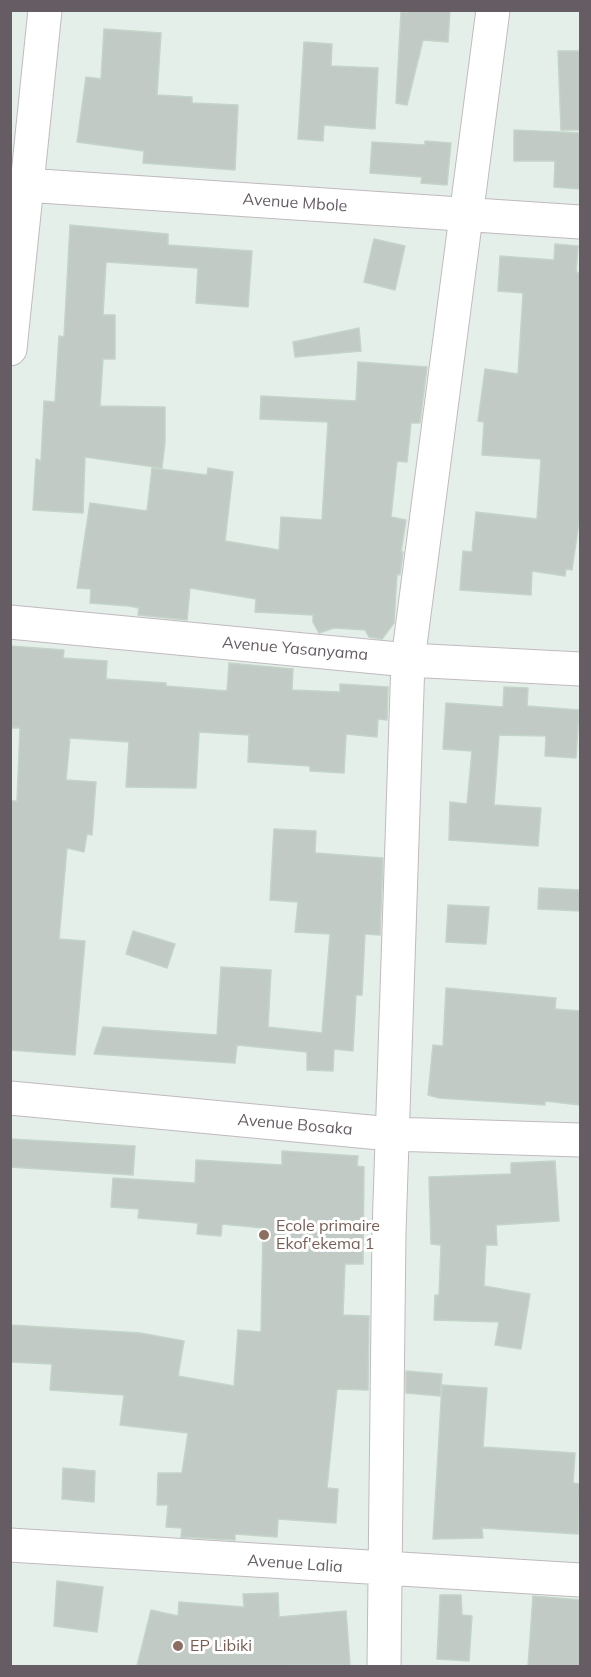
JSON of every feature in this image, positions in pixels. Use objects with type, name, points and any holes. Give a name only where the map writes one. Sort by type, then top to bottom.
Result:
[{"type":"street","points":[[10,349],[19,185],[45,10]]},
{"type":"street","points":[[384,1666],[392,1134],[408,660],[493,10]]},
{"type":"street","name":"Avenue Mbole","points":[[19,185],[580,222]]},
{"type":"street","name":"Avenue Yasanyama","points":[[10,622],[408,660],[580,669]]},
{"type":"street","name":"Avenue Bosaka","points":[[10,1098],[392,1134],[580,1140]]},
{"type":"street","name":"Avenue Lalia","points":[[10,1545],[385,1570],[580,1580]]},
{"type":"building","points":[[408,10],[450,10],[448,42],[423,40],[407,105],[396,103],[401,12],[408,13]]},
{"type":"building","points":[[104,29],[161,33],[157,95],[192,97],[192,103],[238,105],[235,170],[143,163],[144,151],[77,142],[86,77],[101,79]]},
{"type":"building","points":[[304,42],[332,44],[331,66],[378,68],[375,129],[324,125],[323,141],[298,139]]},
{"type":"building","points":[[558,51],[580,51],[580,130],[561,130]]},
{"type":"building","points":[[514,130],[580,133],[580,189],[554,187],[555,161],[514,161]]},
{"type":"building","points":[[425,141],[451,143],[447,185],[421,183],[422,177],[370,173],[372,142],[425,145]]},
{"type":"building","points":[[70,225],[168,234],[168,245],[252,251],[248,307],[196,303],[198,268],[106,262],[103,315],[115,315],[115,359],[103,359],[100,406],[165,407],[165,442],[162,468],[85,457],[83,513],[33,510],[36,459],[41,461],[44,401],[55,402],[59,336],[64,337]]},
{"type":"building","points":[[374,239],[405,246],[395,290],[364,282]]},
{"type":"building","points":[[555,244],[578,246],[576,272],[580,273],[580,515],[572,570],[566,569],[565,576],[532,571],[531,595],[460,590],[463,551],[472,552],[476,512],[537,519],[541,459],[482,455],[484,422],[478,421],[485,369],[518,374],[523,293],[498,291],[500,256],[554,260]]},
{"type":"building","points":[[359,328],[361,351],[295,357],[293,342]]},
{"type":"building","points":[[358,362],[427,367],[420,423],[411,423],[407,462],[397,461],[391,517],[406,520],[400,575],[397,574],[394,623],[382,639],[369,637],[365,630],[334,628],[319,633],[313,622],[313,615],[255,612],[256,599],[190,588],[187,620],[138,615],[139,608],[129,606],[90,603],[91,589],[77,588],[90,503],[147,511],[152,468],[207,475],[208,468],[233,472],[225,541],[279,550],[281,517],[322,520],[328,422],[260,419],[261,396],[356,401]]},
{"type":"building","points":[[10,646],[64,650],[63,658],[107,661],[106,679],[166,683],[166,686],[227,691],[229,663],[293,669],[292,690],[340,692],[340,684],[388,687],[387,720],[378,719],[377,737],[346,734],[344,773],[310,771],[310,766],[248,762],[249,735],[199,732],[196,788],[126,787],[129,742],[70,738],[66,780],[96,782],[92,835],[87,834],[84,852],[67,848],[59,939],[85,941],[75,1055],[10,1050],[10,801],[17,801],[20,728],[10,728]]},
{"type":"building","points":[[504,687],[528,688],[527,706],[579,710],[576,758],[545,756],[546,736],[499,735],[494,805],[541,808],[538,846],[449,840],[450,802],[467,804],[472,751],[443,749],[446,703],[503,707]]},
{"type":"building","points":[[274,829],[316,831],[315,853],[383,858],[380,935],[365,934],[362,995],[356,995],[353,1051],[334,1049],[333,1071],[307,1070],[307,1052],[237,1045],[235,1063],[94,1054],[103,1027],[217,1035],[221,967],[271,970],[268,1027],[322,1033],[330,934],[295,932],[298,902],[270,900]]},
{"type":"building","points":[[539,888],[580,890],[580,911],[538,909]]},
{"type":"building","points":[[448,905],[489,907],[486,944],[446,942]]},
{"type":"building","points":[[133,931],[175,944],[167,968],[126,954]]},
{"type":"building","points":[[446,988],[556,998],[555,1009],[580,1011],[580,1105],[545,1101],[545,1105],[439,1098],[428,1095],[433,1045],[443,1046]]},
{"type":"building","points":[[10,1139],[135,1146],[133,1175],[10,1167]]},
{"type":"building","points":[[282,1151],[358,1156],[357,1166],[364,1167],[363,1264],[345,1264],[343,1315],[369,1316],[368,1390],[337,1389],[327,1488],[338,1489],[336,1523],[278,1519],[277,1537],[235,1534],[235,1540],[181,1537],[182,1528],[166,1527],[168,1505],[157,1505],[158,1473],[182,1473],[188,1433],[120,1425],[124,1395],[50,1390],[52,1364],[10,1362],[10,1325],[140,1333],[184,1341],[178,1376],[234,1386],[238,1330],[261,1332],[263,1228],[222,1224],[221,1236],[197,1234],[198,1223],[138,1218],[139,1209],[111,1207],[113,1178],[195,1183],[196,1160],[282,1165]]},
{"type":"building","points":[[555,1161],[559,1221],[496,1225],[497,1245],[486,1245],[484,1286],[530,1294],[521,1349],[495,1345],[499,1322],[434,1320],[435,1295],[439,1295],[441,1245],[431,1244],[429,1177],[511,1174],[511,1163]]},
{"type":"building","points":[[406,1371],[442,1374],[440,1396],[406,1393]]},
{"type":"building","points":[[442,1385],[487,1388],[483,1447],[575,1453],[573,1483],[580,1484],[578,1534],[482,1528],[483,1538],[433,1539]]},
{"type":"building","points":[[63,1468],[95,1471],[94,1502],[62,1499]]},
{"type":"building","points":[[57,1581],[103,1587],[97,1632],[54,1626]]},
{"type":"building","points":[[278,1593],[279,1617],[346,1611],[350,1665],[137,1666],[151,1610],[178,1616],[179,1602],[244,1607],[243,1594]]},
{"type":"building","points":[[440,1595],[461,1595],[462,1615],[472,1616],[469,1661],[437,1659]]},
{"type":"building","points":[[533,1596],[580,1600],[580,1666],[528,1666]]},
{"type":"place","name":"Ecole primaire Ekof'ekema 1","points":[[264,1235]]},
{"type":"place","name":"EP Libiki","points":[[178,1646]]}]
